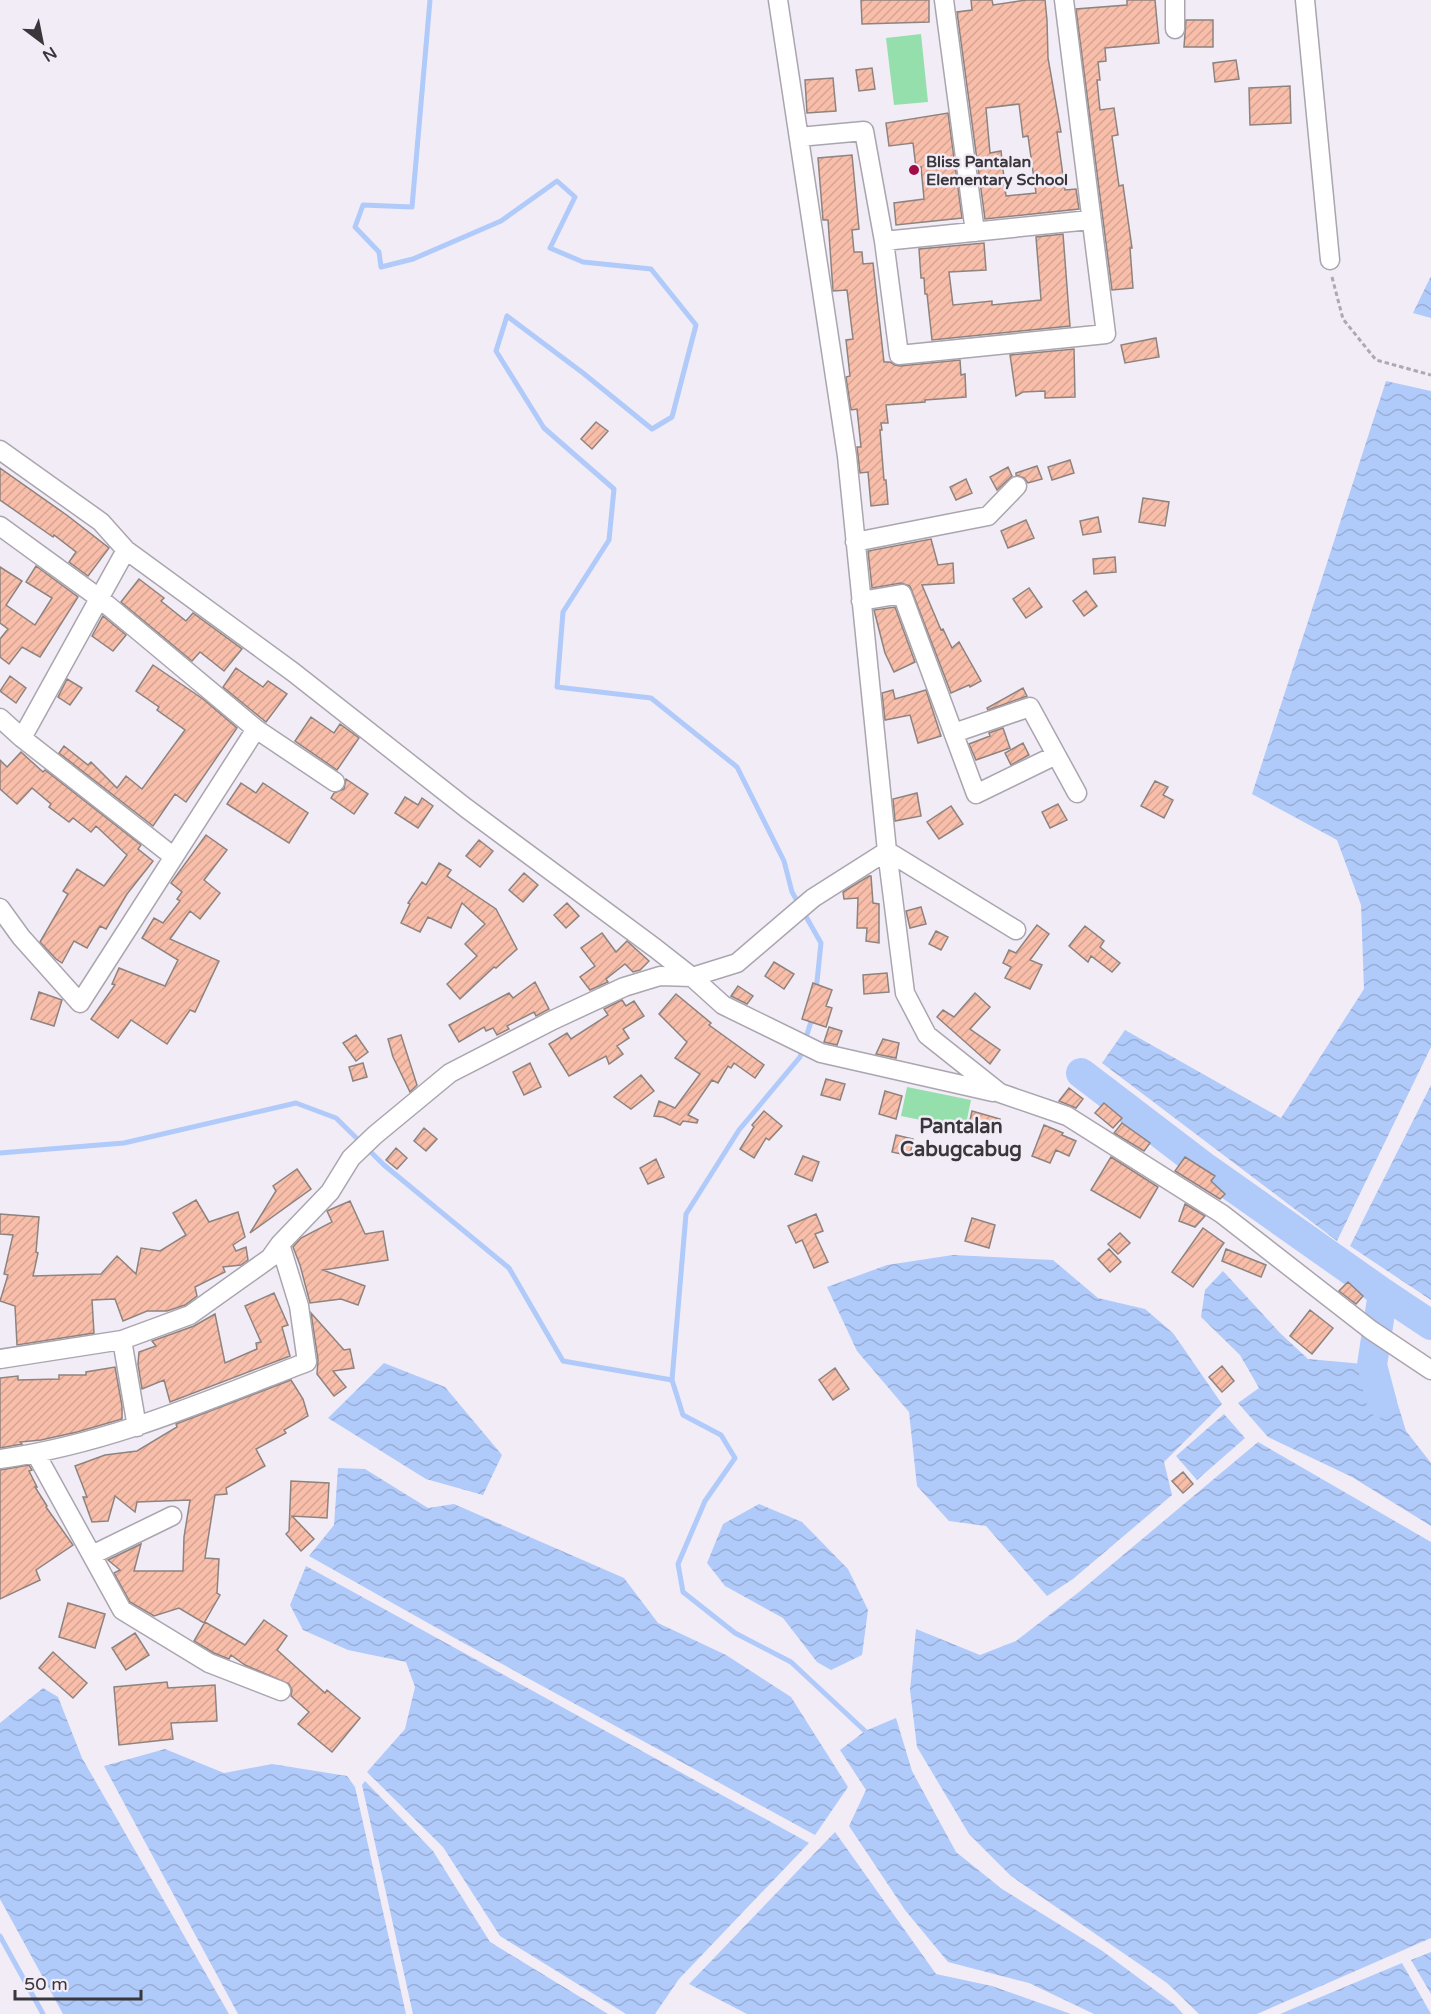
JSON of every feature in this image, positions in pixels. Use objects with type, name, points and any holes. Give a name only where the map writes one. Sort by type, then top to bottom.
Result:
[{"type":"street","points":[[778,0],[847,456],[887,851],[905,993],[927,1035],[1000,1093]]},
{"type":"street","points":[[944,0],[975,232]]},
{"type":"street","points":[[799,137],[864,131],[884,242],[899,355],[1106,334],[1064,0]]},
{"type":"street","points":[[1175,0],[1175,29]]},
{"type":"street","points":[[1305,0],[1330,260]]},
{"type":"street","points":[[884,242],[1090,220]]},
{"type":"street","points":[[0,450],[101,522],[126,550],[293,672],[466,808],[692,977],[723,1005],[821,1053],[1000,1093],[1067,1116],[1222,1214],[1371,1330],[1431,1370]]},
{"type":"street","points":[[855,542],[988,516],[1017,486]]},
{"type":"street","points":[[0,526],[99,598],[256,729],[336,782]]},
{"type":"street","points":[[22,738],[126,550]]},
{"type":"street","points":[[861,601],[902,594],[976,794],[1056,755]]},
{"type":"street","points":[[954,734],[1030,707],[1077,793]]},
{"type":"street","points":[[0,718],[22,738],[174,857]]},
{"type":"street","points":[[0,908],[21,937],[80,1003],[256,729]]},
{"type":"street","points":[[0,1359],[122,1340],[190,1315],[270,1258],[280,1244],[330,1192],[351,1158],[375,1135],[450,1074],[624,987],[660,976],[692,977],[737,963],[813,898],[887,851]]},
{"type":"street","points":[[887,851],[1016,930]]},
{"type":"street","points":[[0,1459],[36,1454],[136,1427],[307,1362],[299,1306],[280,1244]]},
{"type":"street","points":[[122,1340],[136,1427]]},
{"type":"street","points":[[36,1454],[122,1610],[210,1662],[281,1691]]},
{"type":"street","points":[[92,1555],[172,1516]]},
{"type":"path","points":[[1330,260],[1343,319],[1376,360],[1431,375]]},
{"type":"green space","points":[[921,34],[928,102],[894,105],[886,38]]},
{"type":"green space","points":[[907,1087],[971,1100],[965,1129],[901,1116]]},
{"type":"water","points":[[1431,276],[1431,318],[1413,313]]},
{"type":"water","points":[[1386,381],[1431,391],[1431,1047],[1337,1241],[1102,1063],[1125,1030],[1281,1118],[1364,989],[1361,905],[1337,840],[1252,794]]},
{"type":"water","points":[[1431,1085],[1431,1300],[1350,1246]]},
{"type":"water","points":[[953,1255],[1053,1260],[1098,1298],[1145,1309],[1173,1333],[1222,1404],[1164,1462],[1172,1495],[1073,1579],[1047,1596],[986,1526],[949,1521],[917,1486],[909,1412],[857,1351],[827,1287],[887,1265]]},
{"type":"water","points":[[1223,1271],[1280,1333],[1308,1359],[1386,1366],[1406,1431],[1431,1463],[1431,1526],[1352,1477],[1268,1437],[1238,1403],[1259,1388],[1240,1355],[1201,1317],[1205,1290]]},
{"type":"water","points":[[384,1363],[445,1387],[502,1455],[483,1495],[426,1479],[328,1418]]},
{"type":"water","points":[[1224,1414],[1245,1438],[1197,1480],[1176,1456]]},
{"type":"water","points":[[1258,1442],[1431,1542],[1431,1938],[1257,2014],[1199,2014],[1167,1983],[1011,1876],[969,1834],[917,1747],[910,1690],[916,1629],[980,1655],[1016,1641],[1079,1592]]},
{"type":"water","points":[[338,1468],[365,1469],[428,1508],[454,1504],[624,1578],[658,1623],[726,1655],[791,1697],[848,1787],[815,1835],[309,1556],[334,1525]]},
{"type":"water","points":[[759,1504],[802,1522],[848,1569],[868,1610],[862,1655],[831,1670],[817,1662],[783,1618],[725,1586],[707,1563],[723,1524]]},
{"type":"water","points":[[306,1566],[809,1843],[679,1979],[655,2014],[626,2014],[500,1936],[443,1847],[367,1772],[405,1729],[415,1687],[406,1662],[348,1650],[303,1630],[290,1605]]},
{"type":"water","points":[[43,1688],[58,1697],[82,1758],[229,2014],[63,2014],[0,1899],[0,1723]]},
{"type":"water","points":[[896,1718],[912,1771],[956,1852],[1002,1889],[1101,1950],[1175,2005],[1183,2014],[1094,2014],[1029,1983],[948,1962],[905,1910],[849,1826],[866,1790],[840,1750],[865,1731]]},
{"type":"water","points":[[165,1749],[224,1773],[272,1764],[347,1776],[355,1787],[406,2014],[238,2014],[104,1766]]},
{"type":"water","points":[[365,1781],[433,1851],[490,1942],[608,2014],[413,2014],[362,1785]]},
{"type":"water","points":[[835,1832],[936,1974],[992,1986],[1071,2014],[747,2014],[689,1984]]},
{"type":"water","points":[[1431,1952],[1431,1994],[1411,1960]]},
{"type":"water","points":[[1402,1963],[1431,2014],[1280,2014]]},
{"type":"building","points":[[861,0],[929,0],[929,22],[862,24]]},
{"type":"building","points":[[971,0],[992,0],[993,5],[1026,0],[1045,0],[1048,58],[1061,132],[1057,132],[1065,190],[1076,189],[1079,209],[985,219],[957,12],[972,10]],"holes":[[[1019,104],[1023,137],[1028,136],[1036,193],[1006,196],[1001,151],[990,153],[986,108]]]},
{"type":"building","points":[[1127,0],[1155,0],[1159,43],[1105,48],[1106,61],[1098,62],[1100,110],[1114,108],[1118,135],[1112,136],[1119,186],[1123,185],[1132,248],[1130,248],[1133,288],[1112,290],[1076,9],[1127,5]]},
{"type":"building","points":[[1186,20],[1213,20],[1213,47],[1184,47]]},
{"type":"building","points":[[1236,60],[1239,79],[1215,82],[1213,63]]},
{"type":"building","points":[[872,68],[875,89],[859,91],[856,70]]},
{"type":"building","points":[[833,78],[836,111],[807,113],[805,80]]},
{"type":"building","points":[[1290,86],[1291,123],[1250,125],[1249,88]]},
{"type":"building","points":[[948,113],[962,218],[896,225],[894,203],[924,199],[921,167],[916,168],[913,143],[889,146],[886,123]]},
{"type":"building","points":[[852,155],[859,229],[852,230],[854,252],[862,252],[863,264],[873,263],[884,362],[900,366],[960,360],[961,375],[965,374],[966,397],[886,405],[888,423],[881,423],[882,430],[880,430],[888,504],[871,506],[868,472],[860,473],[857,447],[861,447],[857,409],[851,410],[846,377],[850,376],[846,340],[853,339],[847,290],[833,291],[828,220],[823,220],[818,158]]},
{"type":"building","points":[[1063,234],[1070,326],[932,340],[927,294],[925,294],[924,278],[921,278],[919,249],[984,243],[986,270],[949,272],[953,305],[992,301],[992,305],[1041,300],[1036,237]]},
{"type":"building","points":[[1156,338],[1159,357],[1125,363],[1121,345]]},
{"type":"building","points":[[1074,349],[1075,397],[1045,398],[1045,391],[1023,392],[1016,396],[1010,355]]},
{"type":"building","points":[[596,422],[608,431],[592,449],[581,439]]},
{"type":"building","points":[[1070,460],[1074,473],[1052,480],[1048,467]]},
{"type":"building","points":[[1037,466],[1042,479],[1028,483],[1024,478],[1016,475],[1016,473]]},
{"type":"building","points":[[1008,467],[1012,476],[997,490],[990,477]]},
{"type":"building","points":[[0,468],[109,548],[88,576],[69,562],[76,552],[0,500]]},
{"type":"building","points":[[966,479],[972,493],[956,500],[950,487]]},
{"type":"building","points":[[1143,498],[1169,502],[1165,526],[1139,522]]},
{"type":"building","points":[[1098,517],[1101,532],[1083,535],[1080,521]]},
{"type":"building","points":[[1026,520],[1034,538],[1008,548],[1001,531]]},
{"type":"building","points":[[931,539],[938,565],[953,563],[954,583],[922,585],[941,630],[943,629],[952,648],[959,642],[981,681],[951,693],[910,586],[901,583],[872,588],[868,551]]},
{"type":"building","points":[[1115,557],[1116,572],[1094,574],[1093,559]]},
{"type":"building","points":[[36,566],[78,597],[40,657],[22,647],[9,664],[0,657],[0,639],[8,629],[0,623],[0,567],[22,581],[6,605],[35,625],[52,598],[26,582]]},
{"type":"building","points":[[139,579],[164,598],[161,601],[186,621],[193,613],[242,649],[224,671],[200,652],[192,661],[121,602]]},
{"type":"building","points":[[1029,588],[1042,607],[1026,618],[1013,599]]},
{"type":"building","points":[[1086,591],[1097,606],[1084,616],[1073,601]]},
{"type":"building","points":[[895,607],[915,662],[894,672],[885,653],[874,610]]},
{"type":"building","points":[[103,616],[126,635],[113,651],[92,636]]},
{"type":"building","points":[[153,665],[203,699],[237,728],[186,802],[175,794],[153,826],[59,753],[64,746],[88,765],[91,762],[117,788],[126,776],[142,789],[185,730],[157,710],[159,707],[136,691]]},
{"type":"building","points":[[236,668],[263,687],[268,681],[287,694],[266,722],[223,687]]},
{"type":"building","points":[[10,676],[26,688],[16,703],[0,691]]},
{"type":"building","points":[[67,679],[82,688],[70,705],[58,697]]},
{"type":"building","points":[[1023,688],[1027,696],[988,710],[987,708]]},
{"type":"building","points":[[893,690],[895,699],[926,690],[941,736],[918,743],[910,715],[885,720],[882,693]]},
{"type":"building","points":[[311,717],[334,733],[340,724],[359,738],[337,770],[295,741]]},
{"type":"building","points":[[1003,728],[1010,748],[976,760],[969,744]]},
{"type":"building","points":[[1023,743],[1029,755],[1011,765],[1005,753]]},
{"type":"building","points":[[21,752],[43,772],[45,770],[141,845],[138,849],[153,861],[127,894],[106,929],[100,926],[87,948],[74,941],[62,963],[40,942],[68,894],[63,891],[77,869],[104,886],[127,855],[96,826],[91,832],[73,818],[69,822],[49,807],[51,804],[32,788],[17,804],[0,789],[0,760],[7,767]]},
{"type":"building","points":[[346,779],[368,794],[354,814],[331,798],[334,793],[344,789]]},
{"type":"building","points":[[1155,781],[1168,787],[1163,795],[1173,800],[1164,818],[1141,806]]},
{"type":"building","points":[[241,783],[256,793],[263,783],[308,813],[289,843],[227,804]]},
{"type":"building","points":[[917,793],[921,816],[895,821],[893,799]]},
{"type":"building","points":[[405,797],[418,805],[422,798],[433,806],[418,828],[395,813]]},
{"type":"building","points":[[1058,804],[1067,820],[1050,828],[1042,812]]},
{"type":"building","points":[[951,806],[963,824],[939,839],[927,822]]},
{"type":"building","points":[[206,835],[227,850],[204,880],[220,893],[200,919],[190,911],[170,939],[219,961],[195,1012],[190,1010],[167,1044],[131,1020],[118,1038],[91,1019],[115,985],[112,984],[119,968],[165,986],[178,960],[142,938],[154,918],[163,923],[180,901],[177,899],[182,892],[171,883]]},
{"type":"building","points":[[479,840],[493,851],[480,867],[466,856]]},
{"type":"building","points":[[439,863],[451,870],[447,876],[496,909],[517,949],[460,999],[447,984],[477,956],[465,944],[485,924],[462,903],[451,928],[428,917],[420,932],[401,923],[410,904],[408,903],[422,882],[426,885]]},
{"type":"building","points":[[524,873],[538,885],[523,902],[509,890]]},
{"type":"building","points":[[871,876],[873,903],[879,904],[879,943],[866,941],[867,928],[857,928],[858,898],[844,899],[843,892]]},
{"type":"building","points":[[567,903],[579,916],[566,928],[554,915]]},
{"type":"building","points":[[921,907],[926,924],[910,928],[906,911]]},
{"type":"building","points":[[1037,925],[1049,934],[1030,960],[1042,965],[1030,989],[1005,978],[1011,967],[1003,963],[1009,950],[1016,953]]},
{"type":"building","points":[[1085,926],[1104,941],[1100,947],[1120,963],[1112,972],[1091,956],[1088,962],[1069,946]]},
{"type":"building","points":[[936,931],[948,937],[941,950],[929,944]]},
{"type":"building","points":[[602,933],[616,952],[627,941],[649,961],[640,970],[633,972],[625,964],[606,979],[608,982],[590,990],[580,977],[595,966],[581,948]]},
{"type":"building","points":[[774,962],[794,974],[784,989],[765,976]]},
{"type":"building","points":[[887,973],[889,992],[864,994],[863,975]]},
{"type":"building","points":[[535,982],[549,1009],[536,1016],[534,1012],[507,1026],[509,1029],[497,1035],[493,1028],[486,1031],[484,1027],[459,1042],[449,1025],[509,993],[513,998]]},
{"type":"building","points":[[813,983],[832,990],[826,1006],[832,1008],[826,1027],[802,1019]]},
{"type":"building","points":[[738,986],[753,996],[747,1004],[731,996]]},
{"type":"building","points":[[39,992],[62,1000],[54,1026],[31,1019]]},
{"type":"building","points":[[975,993],[990,1007],[970,1029],[1000,1050],[990,1064],[937,1017],[943,1010],[954,1017]]},
{"type":"building","points":[[676,994],[711,1023],[709,1025],[764,1065],[755,1078],[734,1063],[731,1068],[728,1066],[718,1083],[712,1080],[688,1115],[698,1120],[697,1123],[683,1121],[680,1125],[663,1117],[654,1116],[659,1101],[675,1108],[700,1074],[675,1058],[687,1042],[659,1014]]},
{"type":"building","points":[[622,1000],[626,1006],[634,1001],[644,1016],[623,1029],[629,1038],[617,1046],[623,1054],[609,1064],[606,1056],[569,1076],[549,1044],[567,1033],[571,1039],[608,1015],[604,1009]]},
{"type":"building","points":[[829,1027],[842,1031],[837,1045],[824,1042]]},
{"type":"building","points":[[356,1035],[368,1052],[356,1061],[343,1043]]},
{"type":"building","points":[[401,1035],[417,1085],[410,1092],[393,1057],[388,1039]]},
{"type":"building","points":[[883,1039],[899,1043],[896,1058],[876,1054]]},
{"type":"building","points":[[363,1063],[367,1077],[353,1081],[349,1067]]},
{"type":"building","points":[[530,1063],[541,1087],[524,1095],[513,1072]]},
{"type":"building","points":[[641,1075],[654,1091],[631,1109],[614,1097]]},
{"type":"building","points":[[826,1079],[845,1084],[840,1100],[821,1095]]},
{"type":"building","points":[[1069,1088],[1083,1099],[1076,1108],[1059,1101]]},
{"type":"building","points":[[885,1091],[902,1096],[896,1119],[879,1114]]},
{"type":"building","points":[[1104,1103],[1122,1118],[1113,1128],[1095,1113]]},
{"type":"building","points":[[764,1111],[782,1126],[769,1140],[766,1138],[754,1158],[740,1149],[754,1127],[752,1125]]},
{"type":"building","points":[[972,1111],[1000,1119],[996,1133],[969,1125]]},
{"type":"building","points":[[1122,1123],[1150,1143],[1144,1151],[1114,1133]]},
{"type":"building","points":[[1044,1125],[1076,1141],[1069,1156],[1056,1150],[1050,1163],[1032,1156]]},
{"type":"building","points":[[424,1128],[437,1139],[426,1151],[414,1141]]},
{"type":"building","points":[[896,1135],[913,1139],[910,1156],[892,1152]]},
{"type":"building","points":[[396,1148],[407,1158],[397,1169],[386,1160]]},
{"type":"building","points":[[803,1156],[819,1162],[812,1181],[795,1174]]},
{"type":"building","points":[[1111,1157],[1158,1187],[1140,1218],[1091,1190]]},
{"type":"building","points":[[1185,1157],[1215,1176],[1211,1181],[1225,1194],[1220,1199],[1175,1171]]},
{"type":"building","points":[[656,1159],[664,1177],[648,1184],[640,1168]]},
{"type":"building","points":[[297,1169],[311,1189],[250,1233],[276,1191],[273,1186]]},
{"type":"building","points":[[196,1200],[209,1222],[238,1212],[245,1237],[233,1245],[236,1251],[246,1247],[248,1260],[241,1265],[223,1267],[225,1272],[195,1287],[197,1296],[185,1305],[167,1311],[147,1311],[123,1321],[115,1299],[92,1300],[94,1333],[17,1345],[15,1306],[0,1301],[8,1275],[4,1274],[13,1235],[0,1234],[0,1214],[39,1217],[36,1252],[38,1253],[33,1276],[101,1274],[117,1256],[136,1274],[141,1248],[160,1251],[186,1235],[173,1213]]},
{"type":"building","points":[[350,1201],[365,1234],[383,1231],[388,1260],[323,1270],[365,1286],[358,1305],[341,1299],[310,1303],[293,1247],[301,1238],[332,1222],[327,1211]]},
{"type":"building","points":[[1185,1204],[1205,1216],[1195,1227],[1179,1221]]},
{"type":"building","points":[[816,1214],[823,1231],[815,1234],[828,1262],[814,1268],[802,1240],[796,1243],[788,1226]]},
{"type":"building","points":[[972,1218],[995,1225],[989,1248],[965,1241]]},
{"type":"building","points":[[1203,1228],[1224,1243],[1193,1287],[1172,1272]]},
{"type":"building","points":[[1120,1233],[1130,1243],[1118,1254],[1108,1244]]},
{"type":"building","points":[[1109,1249],[1121,1262],[1110,1272],[1098,1259]]},
{"type":"building","points":[[1226,1249],[1266,1265],[1261,1277],[1222,1261]]},
{"type":"building","points":[[1348,1282],[1363,1296],[1356,1304],[1339,1291]]},
{"type":"building","points":[[274,1293],[288,1325],[282,1327],[290,1356],[170,1402],[164,1380],[142,1389],[138,1364],[139,1352],[156,1346],[152,1341],[194,1326],[215,1314],[225,1363],[257,1349],[256,1343],[261,1342],[245,1306]]},
{"type":"building","points":[[1310,1310],[1333,1328],[1312,1354],[1290,1336]]},
{"type":"building","points":[[311,1313],[344,1350],[350,1349],[354,1368],[333,1371],[346,1387],[334,1396],[317,1374],[318,1360]]},
{"type":"building","points":[[1222,1366],[1234,1381],[1222,1392],[1209,1377]]},
{"type":"building","points":[[115,1367],[122,1419],[77,1432],[20,1442],[22,1444],[0,1448],[0,1378],[18,1376],[18,1380],[59,1379],[59,1375],[86,1375],[86,1372]]},
{"type":"building","points":[[835,1368],[849,1389],[833,1400],[819,1380]]},
{"type":"building","points":[[291,1380],[303,1399],[308,1416],[284,1430],[286,1433],[256,1449],[265,1466],[226,1488],[227,1494],[215,1495],[205,1558],[219,1559],[217,1593],[220,1595],[204,1623],[179,1608],[154,1616],[130,1602],[114,1573],[120,1570],[108,1560],[141,1544],[134,1571],[183,1571],[184,1537],[190,1500],[137,1502],[135,1512],[115,1496],[108,1521],[92,1522],[83,1497],[87,1497],[75,1466],[105,1455],[137,1451],[177,1427],[176,1424]]},
{"type":"building","points":[[29,1465],[32,1470],[29,1471],[37,1487],[35,1487],[46,1507],[73,1545],[36,1570],[40,1580],[0,1599],[0,1470]]},
{"type":"building","points":[[1183,1472],[1193,1484],[1183,1493],[1172,1481]]},
{"type":"building","points":[[291,1481],[329,1483],[327,1518],[292,1516],[314,1539],[301,1551],[286,1534],[289,1531]]},
{"type":"building","points":[[68,1603],[105,1614],[95,1648],[59,1637]]},
{"type":"building","points":[[264,1620],[287,1636],[277,1650],[325,1693],[327,1690],[360,1718],[332,1752],[298,1724],[309,1712],[291,1696],[292,1690],[289,1684],[245,1665],[231,1655],[229,1659],[214,1653],[194,1641],[205,1622],[245,1645]]},
{"type":"building","points":[[135,1633],[149,1655],[126,1670],[112,1648]]},
{"type":"building","points":[[53,1652],[87,1683],[73,1698],[39,1668]]},
{"type":"building","points":[[167,1682],[168,1688],[215,1685],[217,1721],[171,1723],[173,1739],[119,1745],[114,1687]]},
{"type":"waterway","points":[[430,0],[412,207],[363,205],[355,227],[379,252],[381,267],[413,259],[501,221],[557,181],[575,197],[550,248],[583,262],[651,269],[696,325],[672,417],[652,429],[507,316],[496,351],[544,428],[614,489],[609,540],[563,612],[557,687],[651,698],[737,767],[784,861],[792,892],[821,943],[816,991]]},
{"type":"waterway","points":[[813,1015],[800,1057],[739,1130],[686,1214],[672,1380],[683,1415],[721,1435],[735,1458],[705,1501],[678,1564],[683,1592],[735,1633],[791,1662],[865,1731]]},
{"type":"waterway","points":[[1081,1073],[1203,1166],[1383,1293],[1372,1365],[1382,1403]]},
{"type":"waterway","points":[[0,1153],[124,1143],[296,1103],[336,1118],[384,1165],[509,1268],[563,1361],[672,1380]]},
{"type":"waterway","points":[[1383,1293],[1431,1325]]},
{"type":"waterway","points":[[0,1936],[43,2014]]},
{"type":"place","name":"Bliss Pantalan Elementary School","points":[[914,170]]},
{"type":"district","name":"Pantalan Cabugcabug","points":[[961,1138]]}]
